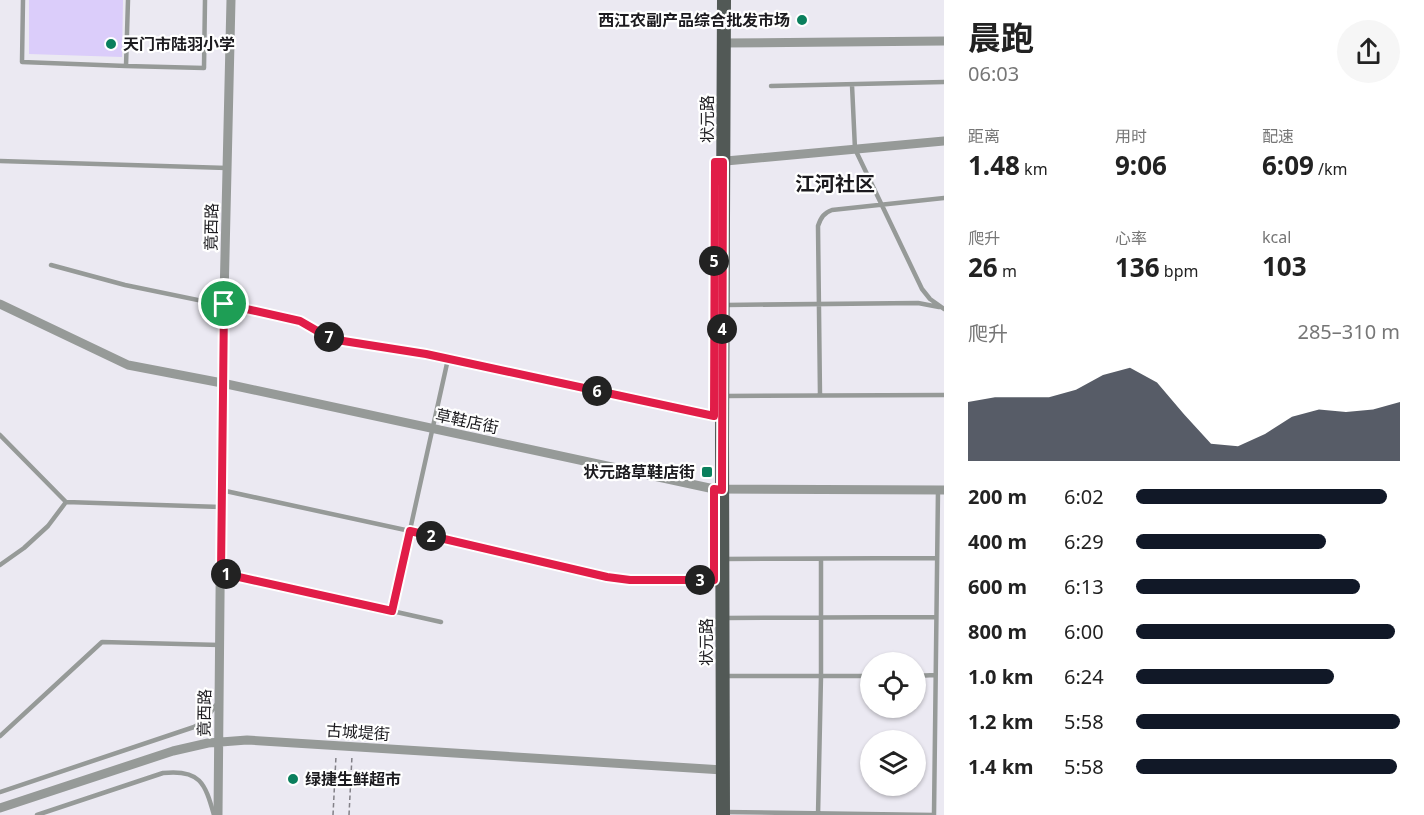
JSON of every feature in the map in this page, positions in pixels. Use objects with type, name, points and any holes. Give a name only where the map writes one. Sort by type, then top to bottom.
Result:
[{"type":"main road","name":"状元路","points":[[715,0],[722,305],[722,396],[714,580],[720,814]]},
{"type":"main road","name":"状元路","points":[[719,770],[723,676],[722,559],[714,416],[724,0]]},
{"type":"street","name":"竟西路","points":[[216,815],[220,700],[222,382],[231,0]]},
{"type":"street","points":[[723,43],[944,41]]},
{"type":"street","points":[[719,162],[944,141]]},
{"type":"street","name":"草鞋店街","points":[[0,304],[128,365],[222,382],[718,490],[941,490]]},
{"type":"street","name":"古城堤街","points":[[0,808],[173,751],[219,741],[247,740],[719,770]]},
{"type":"lane","points":[[23,0],[22,62],[204,68],[205,0]]},
{"type":"lane","points":[[126,66],[128,0]]},
{"type":"lane","points":[[771,86],[944,82]]},
{"type":"lane","points":[[852,85],[855,149],[922,289],[930,299],[944,309]]},
{"type":"lane","points":[[0,161],[227,168]]},
{"type":"lane","points":[[819,395],[818,226],[821,217],[832,210],[944,198]]},
{"type":"lane","points":[[51,265],[124,285],[300,321],[337,340],[426,354],[714,416]]},
{"type":"lane","points":[[722,305],[918,303],[944,309]]},
{"type":"lane","points":[[392,611],[448,359]]},
{"type":"lane","points":[[722,396],[944,395]]},
{"type":"lane","points":[[0,435],[66,502],[221,507]]},
{"type":"lane","points":[[221,490],[607,577],[630,580],[714,580]]},
{"type":"lane","points":[[720,814],[934,815],[936,558],[941,490]]},
{"type":"lane","points":[[0,565],[24,548],[48,526],[66,502]]},
{"type":"lane","points":[[722,559],[936,558]]},
{"type":"lane","points":[[818,814],[821,559]]},
{"type":"lane","points":[[221,573],[441,622]]},
{"type":"lane","points":[[722,618],[936,617]]},
{"type":"lane","points":[[0,736],[102,642],[220,645]]},
{"type":"lane","points":[[926,675],[935,675]]},
{"type":"lane","points":[[723,676],[860,676]]},
{"type":"lane","points":[[0,792],[194,727],[207,717],[220,700]]},
{"type":"lane","points":[[37,815],[163,773],[176,771],[189,774],[200,781],[207,791],[216,815]]},
{"type":"path","points":[[333,815],[336,746]]},
{"type":"path","points":[[349,815],[352,747]]},
{"type":"shaded area","points":[[29,0],[123,0],[122,57],[29,54]]},
{"type":"place","name":"西江农副产品综合批发市场","points":[[802,20]]},
{"type":"place","name":"天门市陆羽小学","points":[[111,44]]},
{"type":"place","name":"状元路草鞋店街","points":[[707,472]]},
{"type":"place","name":"绿捷生鲜超市","points":[[293,779]]},
{"type":"district","name":"江河社区","points":[[835,184]]},
{"type":"route","points":[[715,162],[723,162],[722,490],[714,489],[714,580],[630,580],[607,577],[410,531],[392,611],[221,573],[224,304],[300,321],[337,340],[426,354],[714,416],[715,162]]}]
